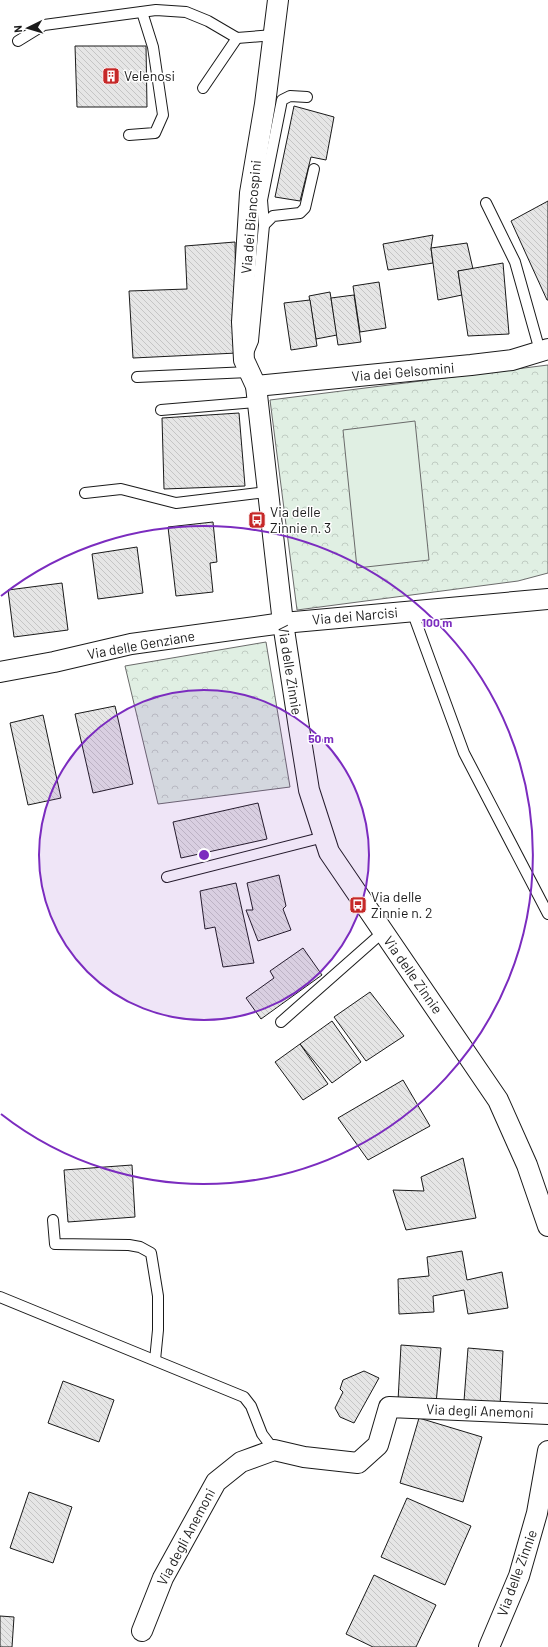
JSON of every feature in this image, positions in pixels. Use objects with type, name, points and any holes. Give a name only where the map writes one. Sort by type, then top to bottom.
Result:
[{"type":"street","name":"Via dei Biancospini","points":[[252,380],[242,322],[250,193],[265,104],[278,0]]},
{"type":"street","name":"Via dei Gelsomini","points":[[252,380],[471,365],[512,360],[544,350]]},
{"type":"street","name":"Via delle Zinnie","points":[[252,380],[282,622],[309,790],[329,852],[498,1100],[527,1165],[548,1226]]},
{"type":"street","name":"Via dei Narcisi","points":[[282,622],[548,599]]},
{"type":"street","name":"Via delle Genziane","points":[[0,672],[54,662],[131,644],[282,622]]},
{"type":"street","name":"Via degli Anemoni","points":[[142,1631],[163,1578],[216,1482],[241,1462],[274,1450],[304,1458],[358,1463],[378,1445],[389,1407],[548,1414]]},
{"type":"street","name":"Via delle Zinnie","points":[[489,1647],[519,1576],[537,1513],[548,1451]]},
{"type":"lane","points":[[18,41],[44,25],[156,10],[186,12],[208,21],[237,38],[274,35]]},
{"type":"lane","points":[[129,135],[155,133],[163,115],[153,47],[142,12]]},
{"type":"lane","points":[[203,88],[237,38]]},
{"type":"lane","points":[[252,380],[253,341],[264,225],[262,200],[282,100],[290,96],[307,97]]},
{"type":"lane","points":[[264,225],[273,216],[300,213],[305,208],[314,169]]},
{"type":"lane","points":[[486,203],[515,262],[544,350]]},
{"type":"lane","points":[[137,377],[252,380]]},
{"type":"lane","points":[[161,410],[252,380]]},
{"type":"lane","points":[[85,493],[121,489],[176,503],[267,492]]},
{"type":"lane","points":[[412,611],[464,753],[548,914]]},
{"type":"lane","points":[[167,876],[324,837]]},
{"type":"lane","points":[[282,1022],[383,932]]},
{"type":"lane","points":[[53,1220],[54,1244],[129,1245],[140,1247],[151,1253],[158,1296],[158,1330],[155,1360]]},
{"type":"lane","points":[[0,1297],[244,1397],[251,1406],[262,1434],[274,1450]]},
{"type":"green space","points":[[548,365],[548,573],[518,581],[297,610],[270,400]]},
{"type":"green space","points":[[415,421],[429,560],[357,568],[343,430]]},
{"type":"green space","points":[[266,642],[290,787],[158,804],[125,666]]},
{"type":"building","name":"Velenosi","points":[[75,46],[146,46],[147,107],[77,107]]},
{"type":"building","points":[[294,106],[334,117],[326,160],[311,157],[300,201],[275,197]]},
{"type":"building","points":[[548,201],[548,300],[547,300],[511,221]]},
{"type":"building","points":[[433,235],[431,248],[433,263],[388,270],[383,244]]},
{"type":"building","points":[[235,242],[237,353],[133,358],[129,291],[187,289],[185,246]]},
{"type":"building","points":[[467,243],[473,269],[458,271],[462,295],[438,300],[431,248]]},
{"type":"building","points":[[503,263],[509,334],[468,336],[458,271]]},
{"type":"building","points":[[379,282],[386,328],[360,332],[353,286]]},
{"type":"building","points":[[330,292],[337,335],[316,339],[309,296]]},
{"type":"building","points":[[354,295],[361,342],[338,345],[331,298]]},
{"type":"building","points":[[310,300],[317,346],[291,350],[284,303]]},
{"type":"building","points":[[239,413],[245,486],[164,489],[162,418]]},
{"type":"building","points":[[213,522],[217,562],[210,563],[213,592],[176,596],[168,527]]},
{"type":"building","points":[[137,547],[143,593],[98,599],[92,554]]},
{"type":"building","points":[[62,583],[68,630],[14,637],[8,590]]},
{"type":"building","points":[[115,706],[133,784],[93,793],[75,714]]},
{"type":"building","points":[[43,715],[61,798],[28,805],[10,723]]},
{"type":"building","points":[[258,803],[267,839],[181,858],[173,822]]},
{"type":"building","points":[[279,875],[286,906],[283,909],[291,930],[258,941],[246,910],[253,910],[247,883]]},
{"type":"building","points":[[236,883],[254,963],[223,967],[215,927],[205,929],[200,891]]},
{"type":"building","points":[[303,948],[322,975],[261,1019],[246,998],[274,978],[270,971]]},
{"type":"building","points":[[370,992],[404,1036],[366,1061],[334,1017]]},
{"type":"building","points":[[332,1021],[361,1062],[332,1083],[300,1044]]},
{"type":"building","points":[[300,1044],[328,1084],[303,1100],[275,1062]]},
{"type":"building","points":[[403,1080],[430,1126],[368,1160],[338,1118]]},
{"type":"building","points":[[463,1158],[476,1218],[406,1230],[393,1190],[424,1191],[421,1177]]},
{"type":"building","points":[[132,1165],[135,1217],[68,1222],[64,1170]]},
{"type":"building","points":[[462,1251],[467,1280],[502,1272],[508,1308],[468,1314],[464,1290],[433,1296],[434,1312],[399,1314],[398,1279],[429,1276],[427,1257]]},
{"type":"building","points":[[401,1345],[441,1348],[436,1404],[398,1401]]},
{"type":"building","points":[[468,1348],[503,1351],[500,1406],[464,1401]]},
{"type":"building","points":[[364,1371],[379,1378],[354,1423],[340,1417],[335,1408],[343,1392],[340,1389],[343,1380]]},
{"type":"building","points":[[63,1381],[114,1400],[99,1442],[48,1423]]},
{"type":"building","points":[[419,1418],[482,1437],[463,1502],[400,1483]]},
{"type":"building","points":[[29,1492],[72,1507],[53,1563],[10,1548]]},
{"type":"building","points":[[407,1498],[471,1526],[445,1585],[381,1557]]},
{"type":"building","points":[[374,1575],[436,1605],[416,1647],[373,1647],[346,1634]]},
{"type":"building","points":[[0,1616],[14,1617],[12,1647],[0,1647]]},
{"type":"place","name":"Velenosi","points":[[111,76]]},
{"type":"place","name":"Via delle Zinnie n. 3","points":[[257,520]]},
{"type":"place","name":"Via delle Zinnie n. 2","points":[[358,905]]}]
